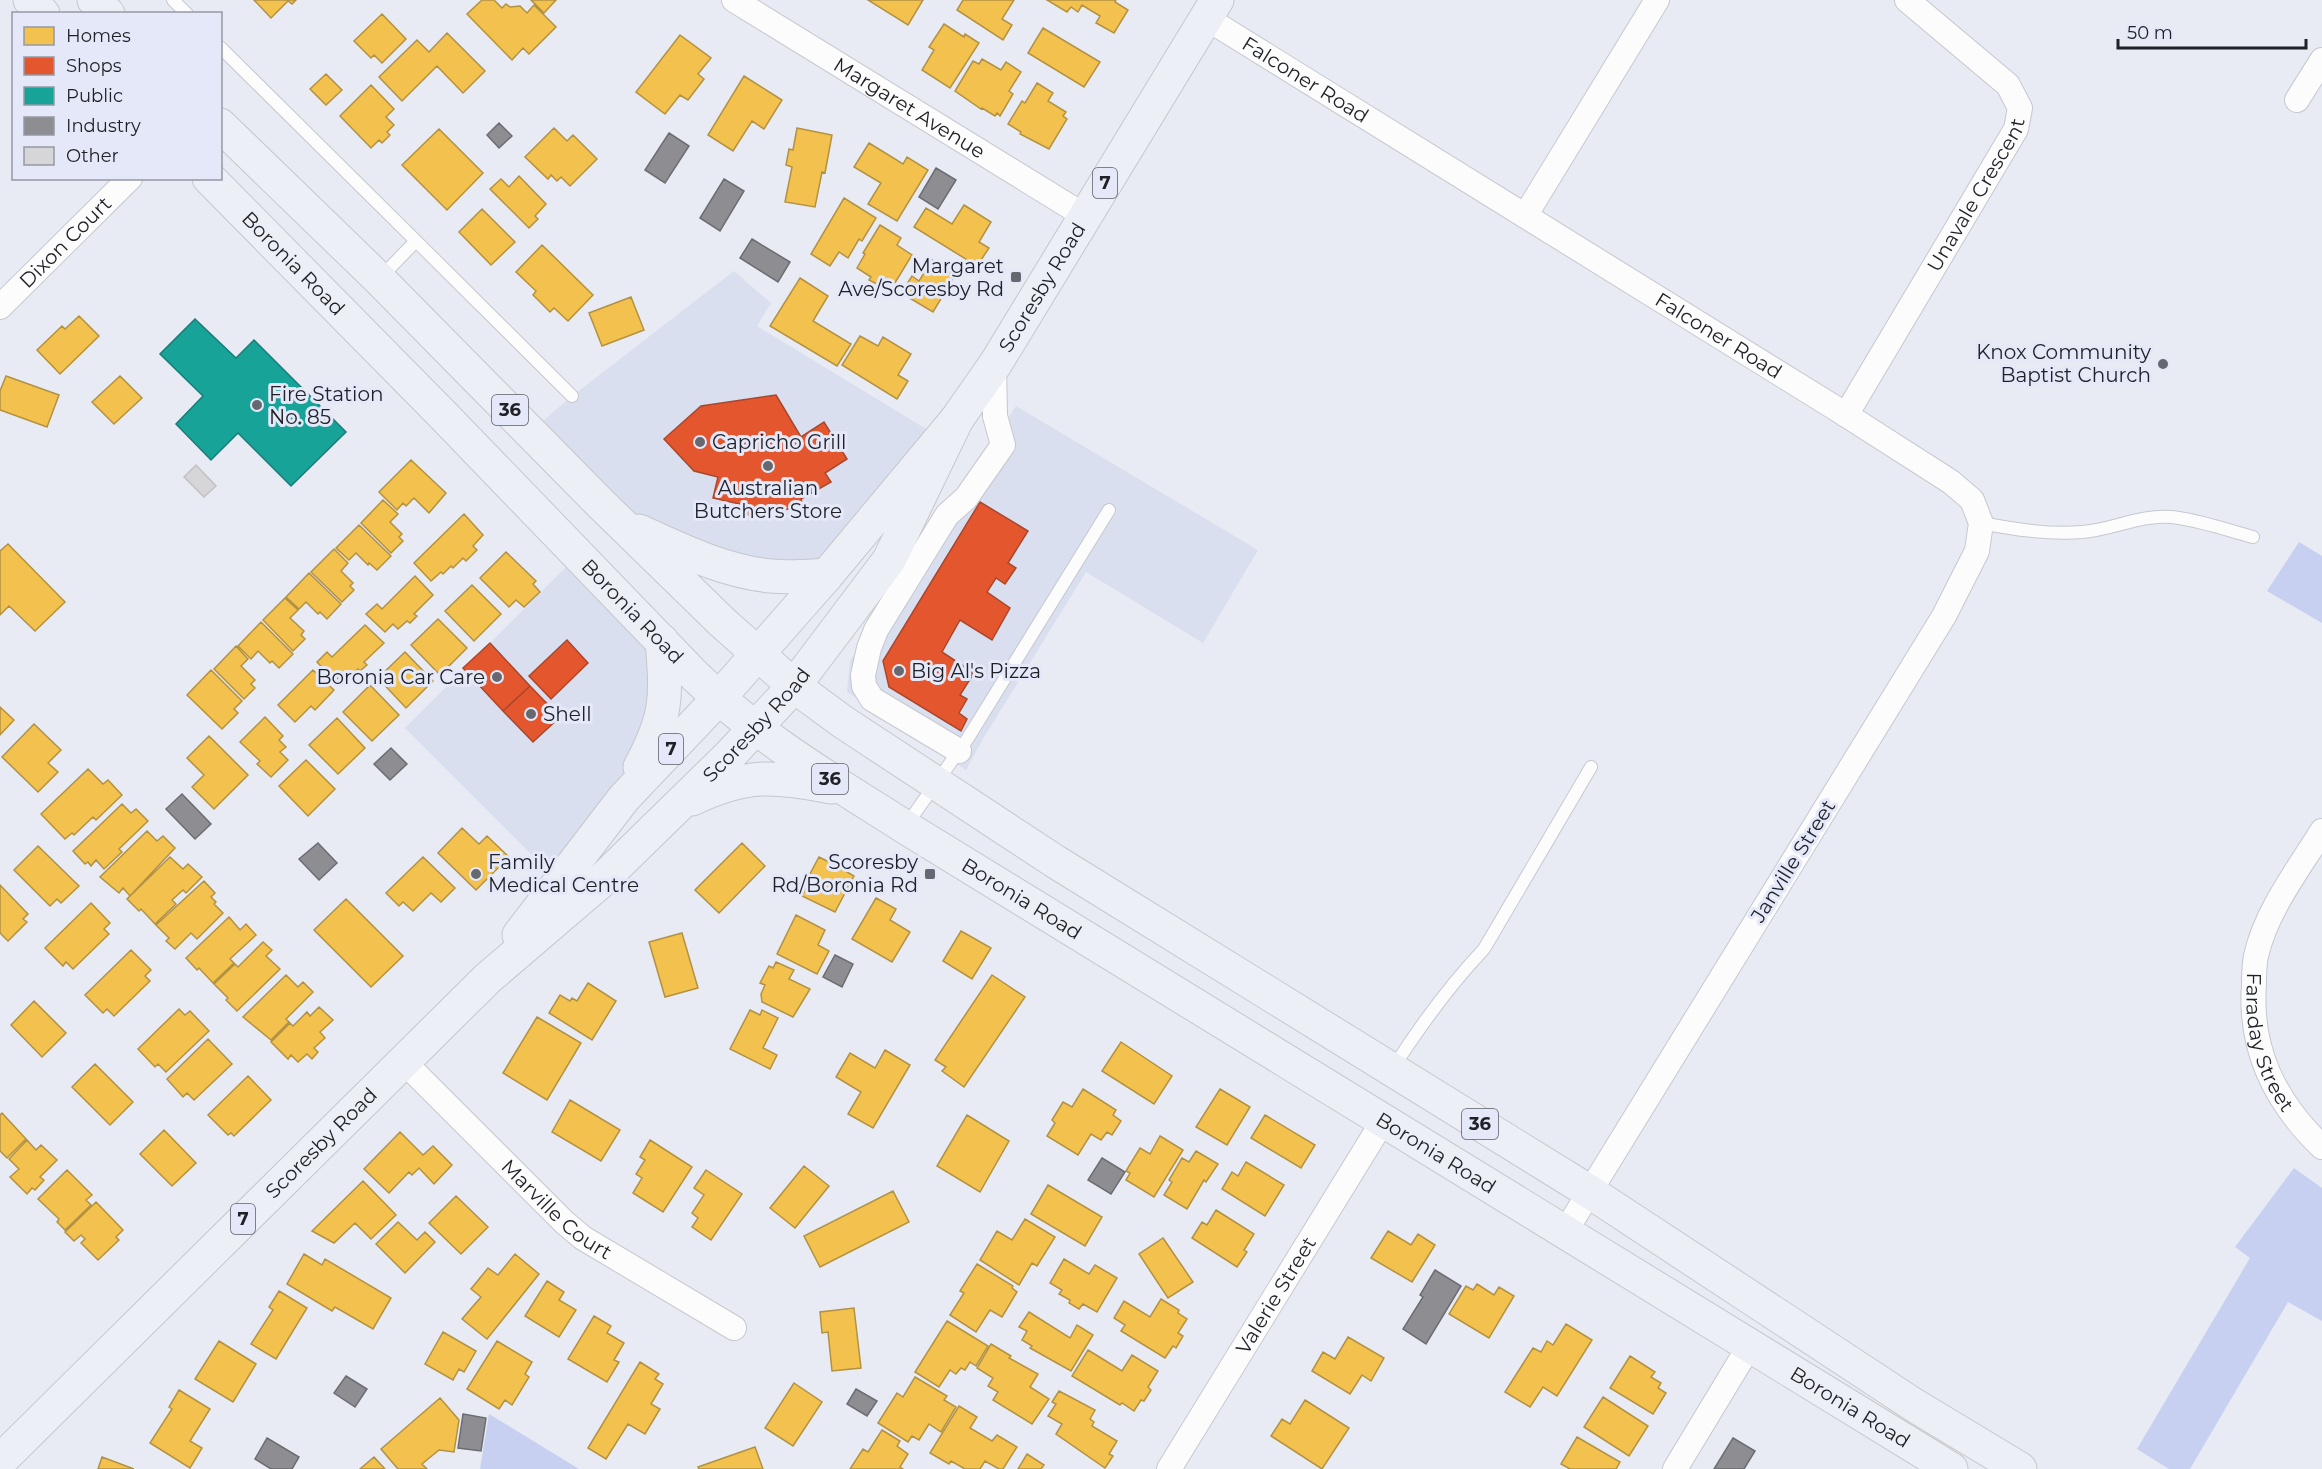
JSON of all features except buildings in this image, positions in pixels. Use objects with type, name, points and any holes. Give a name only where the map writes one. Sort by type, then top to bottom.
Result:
[{"type":"main road","points":[[30,0],[41,12]]},
{"type":"main road","points":[[94,0],[106,12]]},
{"type":"main road","name":"Scoresby Road","points":[[488,978],[558,881],[624,798],[758,654],[957,419],[994,366],[1211,9]]},
{"type":"main road","name":"Boronia Road","points":[[222,127],[379,279],[722,622],[794,686],[936,784],[1056,862],[1590,1192],[1914,1405],[2020,1469]]},
{"type":"main road","name":"Boronia Road","points":[[211,180],[450,421],[718,699],[779,747],[905,827],[1951,1469]]},
{"type":"main road","name":"Scoresby Road","points":[[0,1461],[488,978],[599,883],[756,728],[794,686],[889,560],[957,419]]},
{"type":"main road","points":[[621,523],[693,555],[741,570],[770,576],[827,575]]},
{"type":"main road","points":[[624,798],[651,748],[662,718],[665,677],[662,641]]},
{"type":"main road","points":[[677,807],[719,786],[766,777],[847,790]]},
{"type":"street","name":"Margaret Avenue","points":[[734,0],[1085,216]]},
{"type":"street","points":[[1525,216],[1657,0]]},
{"type":"street","name":"Unavale Crescent","points":[[1846,414],[2016,129],[2020,108],[2008,85],[1907,0]]},
{"type":"street","name":"Falconer Road","points":[[1211,9],[1525,216],[1846,414],[1951,482],[1972,500],[1981,524]]},
{"type":"street","points":[[2297,100],[2322,60]]},
{"type":"street","name":"Dixon Court","points":[[0,307],[128,180]]},
{"type":"street","points":[[958,752],[872,699],[864,687],[862,675],[868,648],[886,612],[946,515],[966,498],[1003,445],[994,416],[994,366]]},
{"type":"street","name":"Janville Street","points":[[1565,1232],[1944,615],[1977,552],[1981,524]]},
{"type":"street","name":"Faraday Street","points":[[2322,831],[2279,901],[2266,927],[2256,957],[2252,1007],[2258,1049],[2280,1097],[2295,1118],[2322,1147]]},
{"type":"street","name":"Marville Court","points":[[404,1060],[564,1222],[583,1238],[734,1328]]},
{"type":"street","name":"Valerie Street","points":[[1169,1469],[1383,1121]]},
{"type":"street","points":[[1675,1469],[1750,1346]]},
{"type":"lane","points":[[173,0],[185,12]]},
{"type":"lane","points":[[222,49],[572,396]]},
{"type":"lane","points":[[379,279],[416,241]]},
{"type":"lane","points":[[905,827],[958,752],[1109,510]]},
{"type":"lane","points":[[1981,524],[2082,532],[2120,525],[2146,517],[2172,517],[2253,537]]},
{"type":"lane","points":[[1392,1069],[1425,1018],[1484,949],[1592,768]]},
{"type":"shaded area","points":[[734,271],[771,303],[757,326],[941,438],[827,575],[784,576],[621,523],[530,432],[572,396]]},
{"type":"shaded area","points":[[1016,406],[1258,550],[1203,643],[1086,572],[966,770],[847,692],[850,661]]},
{"type":"shaded area","points":[[2299,542],[2322,556],[2322,623],[2267,591]]},
{"type":"shaded area","points":[[579,554],[662,641],[662,718],[558,881],[405,728]]},
{"type":"shaded area","points":[[2294,1168],[2322,1188],[2322,1321],[2288,1302],[2190,1469],[2169,1469],[2137,1449],[2250,1258],[2235,1247]]},
{"type":"shaded area","points":[[489,1414],[579,1469],[480,1469]]},
{"type":"place","name":"Margaret Ave/Scoresby Rd","points":[[1016,277]]},
{"type":"place","name":"Knox Community Baptist Church","points":[[2163,364]]},
{"type":"place","name":"Fire Station No. 85","points":[[257,405]]},
{"type":"place","name":"Capricho Grill","points":[[700,442]]},
{"type":"place","name":"Australian Butchers Store","points":[[768,466]]},
{"type":"place","name":"Big Al's Pizza","points":[[899,671]]},
{"type":"place","name":"Boronia Car Care","points":[[497,677]]},
{"type":"place","name":"Shell","points":[[531,714]]},
{"type":"place","name":"Family Medical Centre","points":[[476,874]]},
{"type":"place","name":"Scoresby Rd/Boronia Rd","points":[[930,874]]}]
